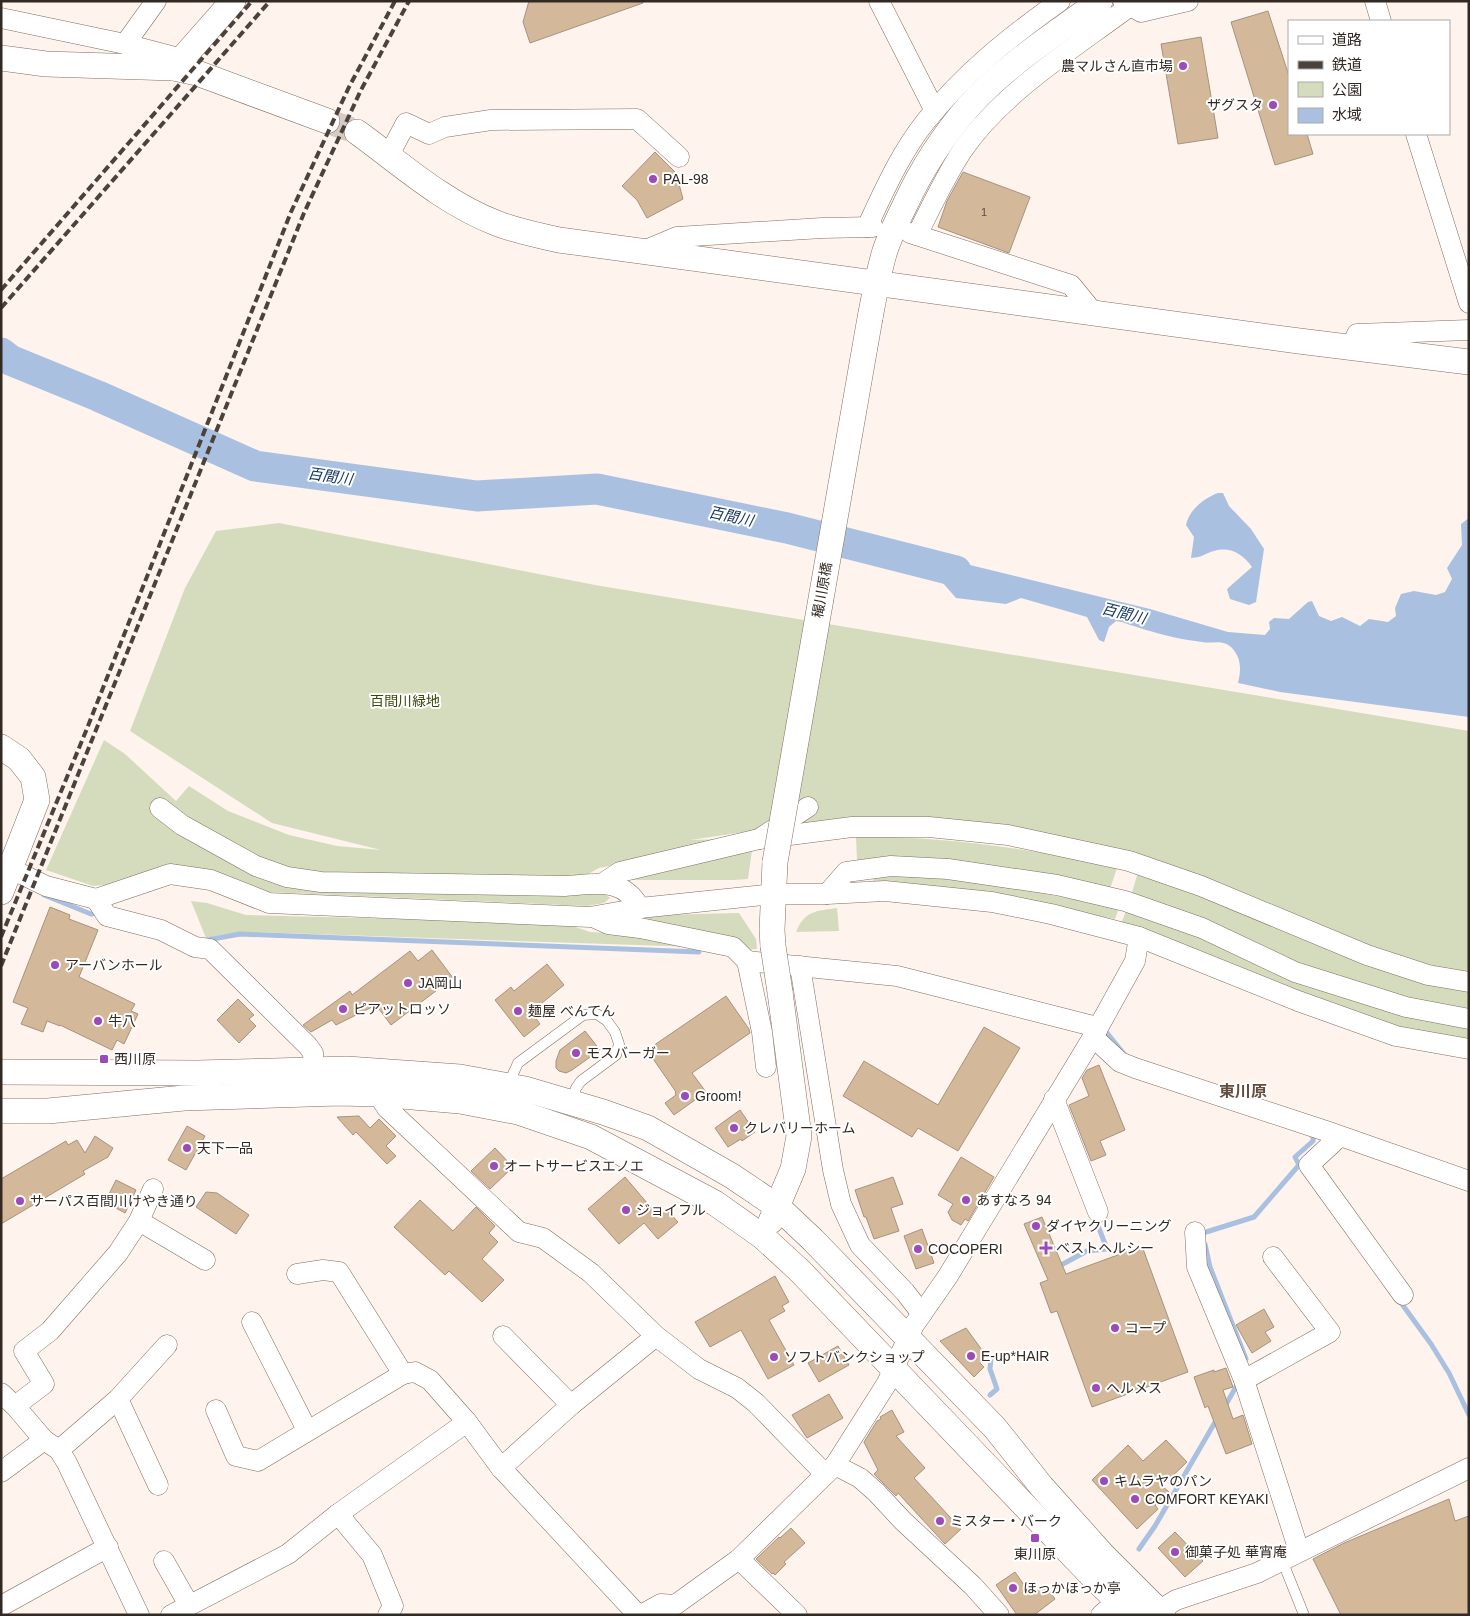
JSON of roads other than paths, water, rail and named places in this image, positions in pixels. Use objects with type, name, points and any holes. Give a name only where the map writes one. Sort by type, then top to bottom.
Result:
[{"type":"street","points":[[126,44],[156,1]]},
{"type":"street","points":[[1,58],[46,64],[178,63],[233,1]]},
{"type":"street","points":[[879,1],[935,111]]},
{"type":"street","points":[[641,252],[677,237],[870,227],[885,188],[926,121],[962,80],[997,49],[1060,1]]},
{"type":"street","name":"穝川原橋","points":[[763,1237],[778,1207],[793,1169],[799,1136],[772,930],[775,862],[870,318],[885,253],[904,207],[927,164],[946,135],[970,106],[998,79],[1031,52],[1100,1]]},
{"type":"street","points":[[1094,312],[1071,285],[914,234],[963,150],[984,125],[1018,91],[1126,4],[1140,12],[1188,1]]},
{"type":"street","points":[[1375,1],[1381,20]]},
{"type":"street","points":[[1,18],[126,44],[328,122]]},
{"type":"street","points":[[389,155],[406,123],[429,134],[445,127],[491,120],[637,119],[679,157]]},
{"type":"street","points":[[357,132],[438,192],[468,210],[495,222],[528,233],[559,240],[1351,348],[1469,362]]},
{"type":"street","points":[[1416,135],[1469,303]]},
{"type":"street","points":[[1351,348],[1357,334],[1469,330]]},
{"type":"street","points":[[1,747],[19,759],[33,777],[37,800],[5,880],[46,886],[161,930],[194,947],[210,949],[308,1046],[313,1053],[314,1069]]},
{"type":"street","points":[[759,839],[808,807]]},
{"type":"street","points":[[160,808],[182,825],[256,866],[287,878],[321,882],[565,886],[603,884],[626,890],[634,896],[640,908]]},
{"type":"street","points":[[603,884],[620,872],[759,839],[852,827],[929,827],[1008,835],[1129,861],[1201,886],[1367,955],[1428,975],[1469,982]]},
{"type":"street","points":[[827,894],[846,872],[891,866],[948,869],[1057,885],[1125,901],[1202,928],[1295,972],[1406,1007],[1469,1019]]},
{"type":"street","points":[[102,908],[170,874],[211,880],[270,903],[590,917],[640,908],[773,894],[885,891],[992,902],[1051,914],[1139,937],[1298,1001],[1396,1036],[1469,1049]]},
{"type":"street","points":[[590,917],[608,924],[640,928],[733,947],[747,961],[762,1032],[766,1067]]},
{"type":"street","points":[[216,1410],[236,1456],[258,1461],[403,1374],[415,1372],[430,1380],[467,1422],[501,1468],[639,1615],[661,1604],[675,1605],[739,1559],[830,1470],[887,1383],[908,1338],[922,1314],[948,1276],[1097,1029],[1135,961],[1139,937]]},
{"type":"street","points":[[747,961],[897,976],[1093,1026],[1120,1062],[1469,1181]]},
{"type":"street","points":[[800,966],[833,1170],[842,1204],[860,1245],[905,1292],[922,1314]]},
{"type":"street","points":[[1,1072],[198,1074],[347,1068],[460,1077],[508,1085],[571,1102],[648,1128],[732,1176],[778,1207],[813,1240],[995,1428],[1042,1487],[1102,1554],[1121,1604]]},
{"type":"street","points":[[1,1111],[48,1111],[184,1098],[339,1093],[378,1094],[470,1102],[518,1112],[591,1137],[715,1203],[763,1237],[800,1271],[1121,1604],[1158,1613],[1176,1600],[1257,1573],[1469,1468]]},
{"type":"street","points":[[378,1094],[386,1108],[518,1232],[543,1238],[591,1273],[656,1336],[699,1369],[737,1388],[830,1470],[860,1478],[973,1586],[998,1615]]},
{"type":"street","points":[[1054,1098],[1098,1212]]},
{"type":"street","points":[[1339,1137],[1309,1165],[1403,1295]]},
{"type":"street","points":[[139,1615],[67,1463],[8,1399],[44,1384],[24,1351],[50,1331],[118,1253],[139,1221],[153,1189]]},
{"type":"street","points":[[139,1221],[205,1260]]},
{"type":"street","points":[[1195,1232],[1197,1266],[1244,1380],[1291,1555]]},
{"type":"street","points":[[1244,1380],[1330,1332],[1273,1257]]},
{"type":"street","points":[[296,1274],[323,1270],[339,1272],[403,1374]]},
{"type":"street","points":[[252,1322],[307,1430]]},
{"type":"street","points":[[503,1336],[571,1405]]},
{"type":"street","points":[[501,1468],[571,1405],[656,1336]]},
{"type":"street","points":[[1,1472],[51,1445],[118,1399],[167,1345]]},
{"type":"street","points":[[118,1399],[158,1485]]},
{"type":"street","points":[[171,1615],[288,1554],[338,1514],[467,1422]]},
{"type":"street","points":[[338,1514],[372,1555],[393,1606],[388,1615]]},
{"type":"street","points":[[1,1606],[108,1547]]},
{"type":"street","points":[[739,1559],[797,1615]]},
{"type":"street","points":[[164,1561],[189,1605]]},
{"type":"lane","points":[[508,1085],[518,1062],[583,1015],[597,1014],[607,1021],[615,1032],[619,1044],[616,1054],[581,1081],[576,1088],[571,1102]]},
{"type":"lane","points":[[1291,1555],[1304,1615]]},
{"type":"water","points":[[1218,493],[1223,493],[1229,506],[1251,529],[1264,549],[1256,602],[1249,605],[1230,599],[1227,589],[1252,567],[1245,558],[1231,550],[1220,550],[1191,558],[1194,537],[1186,525],[1190,514],[1198,505]]},
{"type":"water","points":[[1469,518],[1469,717],[1280,692],[1238,683],[1239,660],[1235,651],[1224,643],[1181,639],[1116,621],[1109,627],[1104,642],[1099,640],[1087,617],[1021,598],[1006,604],[956,598],[936,575],[912,566],[921,553],[1150,609],[1228,632],[1265,635],[1270,629],[1269,622],[1274,618],[1289,619],[1308,602],[1312,601],[1319,616],[1331,621],[1342,617],[1360,626],[1369,619],[1388,622],[1396,616],[1395,608],[1401,594],[1414,591],[1436,595],[1445,592],[1452,579],[1447,568],[1462,545],[1461,524]]},
{"type":"waterway","name":"百間川","points":[[1,353],[10,360],[98,396],[255,466],[477,496],[597,489],[787,528],[956,571]]},
{"type":"waterway","points":[[44,895],[91,914],[100,913]]},
{"type":"waterway","points":[[207,940],[240,934],[699,952]]},
{"type":"waterway","points":[[1103,1028],[1124,1054]]},
{"type":"waterway","points":[[1203,1236],[1203,1233],[1254,1217],[1299,1165],[1295,1157],[1313,1141],[1310,1133]]},
{"type":"waterway","points":[[1063,1264],[1087,1251],[1107,1249],[1095,1218]]},
{"type":"waterway","points":[[1205,1244],[1210,1267],[1246,1359]]},
{"type":"waterway","points":[[1399,1300],[1431,1344],[1449,1373],[1469,1415]]},
{"type":"waterway","points":[[990,1395],[997,1389],[990,1369],[991,1358]]},
{"type":"waterway","points":[[1225,1406],[1237,1385]]},
{"type":"waterway","points":[[1139,1549],[1155,1526],[1218,1417]]},
{"type":"tunnel","points":[[327,121],[357,132]]},
{"type":"railway","points":[[1,290],[252,1]]},
{"type":"railway","points":[[1,308],[270,1]]},
{"type":"railway","points":[[1,937],[86,731],[291,212],[349,87],[395,1]]},
{"type":"railway","points":[[1,966],[304,213],[361,90],[409,1]]},
{"type":"place","name":"農マルさん直市場","points":[[1183,66]]},
{"type":"place","name":"ザグスタ","points":[[1273,105]]},
{"type":"place","name":"PAL-98","points":[[653,179]]},
{"type":"place","name":"アーバンホール","points":[[55,965]]},
{"type":"place","name":"JA岡山","points":[[408,983]]},
{"type":"place","name":"ピアットロッソ","points":[[343,1009]]},
{"type":"place","name":"麺屋 べんてん","points":[[518,1011]]},
{"type":"place","name":"牛八","points":[[98,1021]]},
{"type":"place","name":"モスバーガー","points":[[576,1053]]},
{"type":"place","name":"西川原","points":[[104,1059]]},
{"type":"place","name":"Groom!","points":[[685,1096]]},
{"type":"place","name":"クレバリーホーム","points":[[734,1128]]},
{"type":"place","name":"天下一品","points":[[187,1148]]},
{"type":"place","name":"オートサービスエノエ","points":[[494,1166]]},
{"type":"place","name":"あすなろ 94","points":[[966,1200]]},
{"type":"place","name":"サーパス百間川けやき通り","points":[[20,1201]]},
{"type":"place","name":"ジョイフル","points":[[626,1210]]},
{"type":"place","name":"ダイヤクリーニング","points":[[1036,1226]]},
{"type":"place","name":"ベストヘルシー","points":[[1046,1248]]},
{"type":"place","name":"COCOPERI","points":[[918,1249]]},
{"type":"place","name":"コープ","points":[[1115,1328]]},
{"type":"place","name":"E-up*HAIR","points":[[971,1356]]},
{"type":"place","name":"ソフトバンクショップ","points":[[774,1357]]},
{"type":"place","name":"ヘルメス","points":[[1096,1388]]},
{"type":"place","name":"キムラヤのパン","points":[[1104,1481]]},
{"type":"place","name":"COMFORT KEYAKI","points":[[1135,1499]]},
{"type":"place","name":"ミスター・バーク","points":[[940,1521]]},
{"type":"place","name":"東川原","points":[[1035,1538]]},
{"type":"place","name":"御菓子処 華宵庵","points":[[1175,1552]]},
{"type":"place","name":"ほっかほっか亭","points":[[1013,1588]]},
{"type":"district","name":"東川原","points":[[1243,1091]]},
{"type":"park label","name":"百間川緑地","points":[[405,701]]}]
